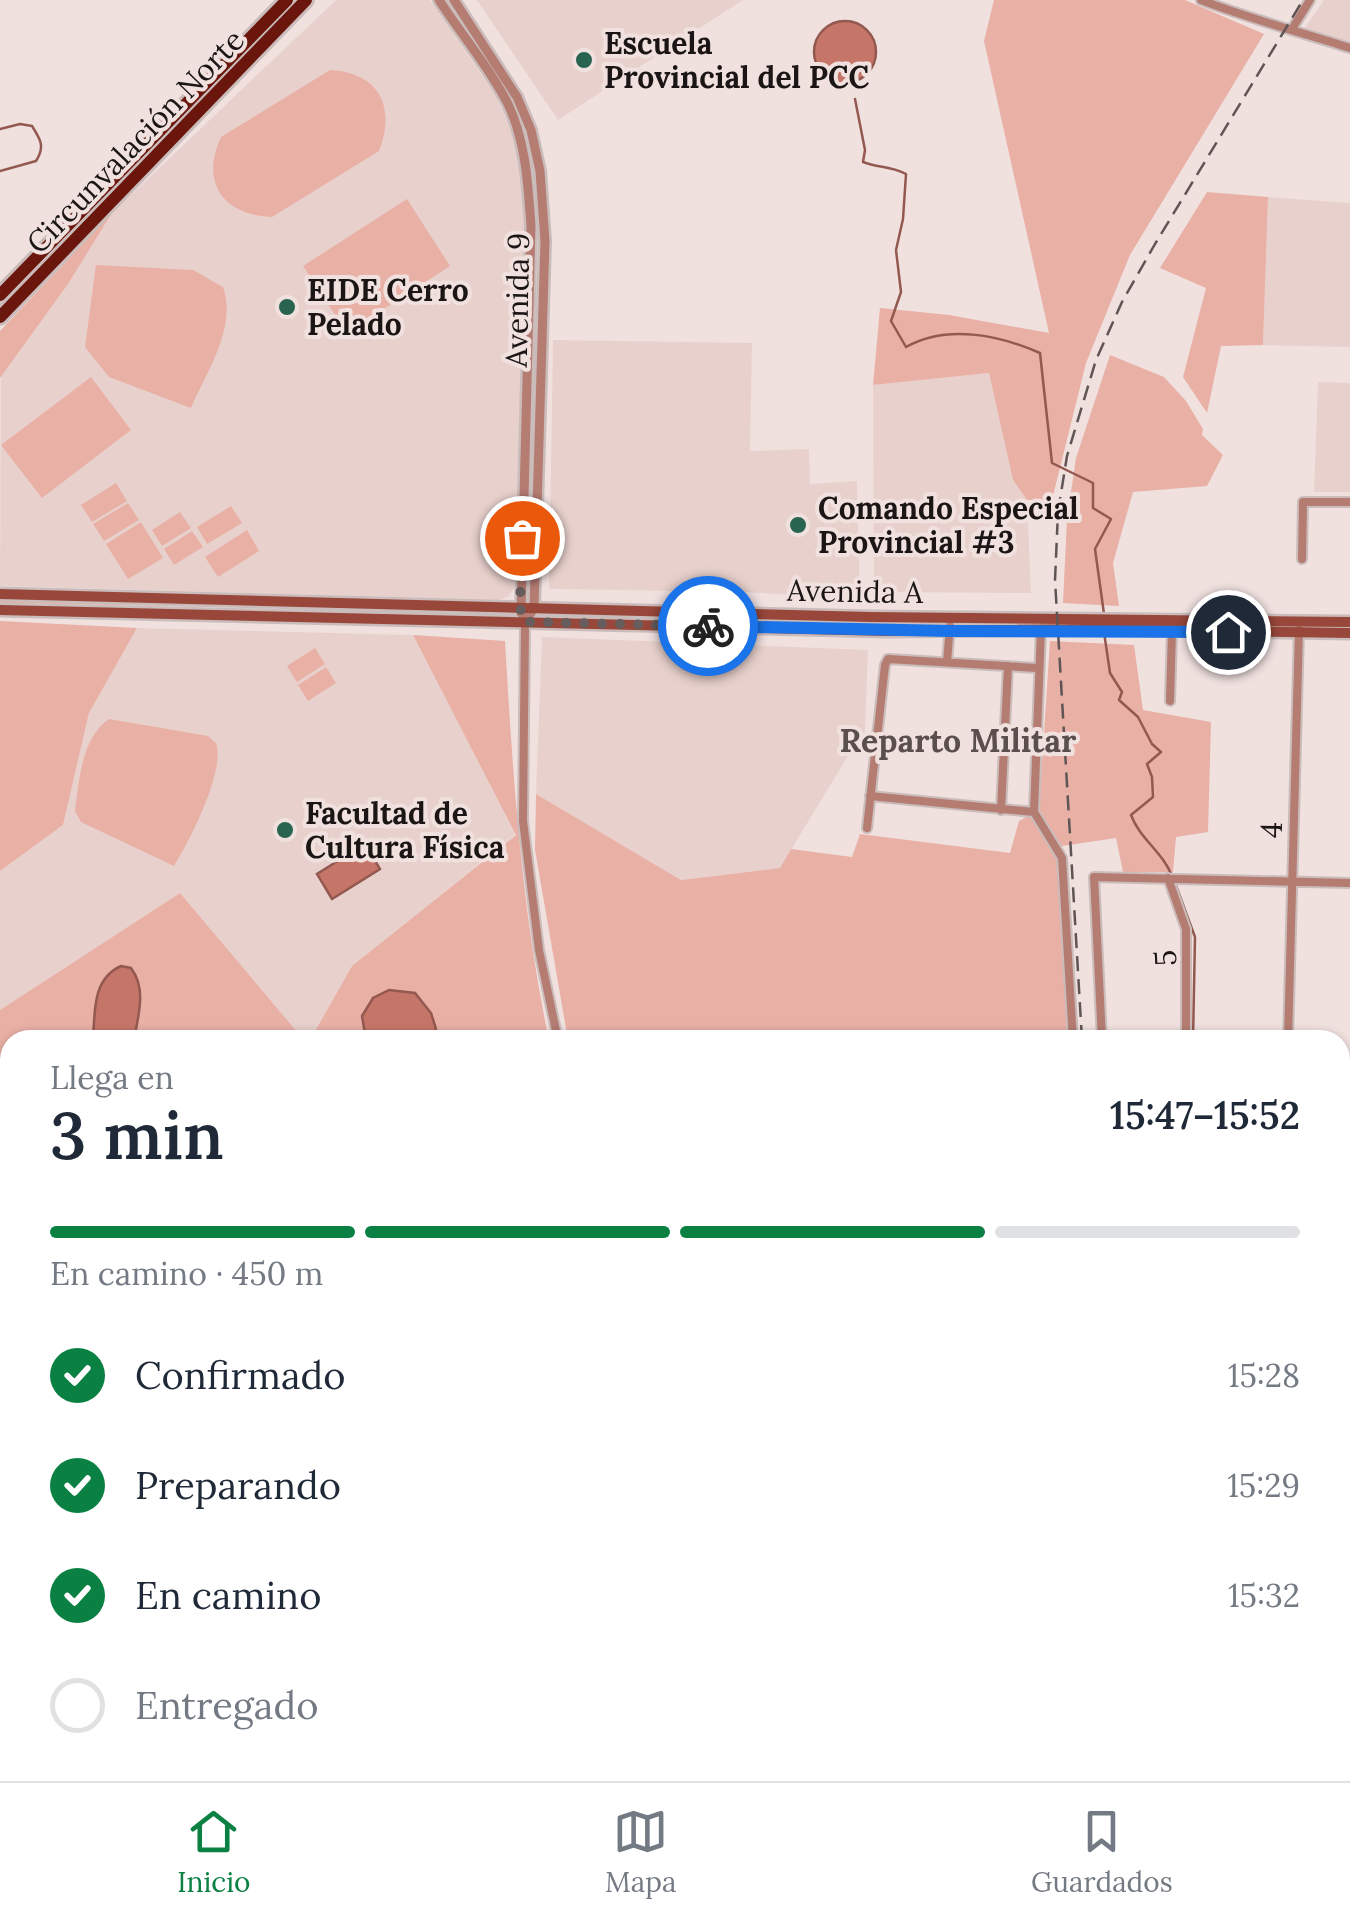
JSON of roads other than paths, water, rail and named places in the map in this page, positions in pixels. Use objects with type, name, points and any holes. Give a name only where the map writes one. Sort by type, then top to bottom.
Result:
[{"type":"highway","name":"Circunvalación Norte","points":[[0,294],[287,0]]},
{"type":"highway","name":"Circunvalación Norte","points":[[0,317],[306,0]]},
{"type":"main road","name":"Avenida A","points":[[0,594],[1299,627],[1350,633]]},
{"type":"main road","points":[[362,604],[372,619]]},
{"type":"main road","name":"Avenida A","points":[[0,610],[950,631],[1097,624]]},
{"type":"main road","name":"Avenida A","points":[[1112,624],[1172,631],[1350,622]]},
{"type":"street","name":"Avenida 9","points":[[439,0],[508,103],[528,173],[531,226],[520,608],[525,622],[523,820],[538,950],[556,1030]]},
{"type":"street","name":"Avenida 9","points":[[454,0],[518,96],[540,171],[545,242],[534,608]]},
{"type":"street","points":[[1201,0],[1259,23],[1350,48]]},
{"type":"street","points":[[1292,29],[1310,0]]},
{"type":"street","points":[[480,63],[490,56]]},
{"type":"street","points":[[527,328],[542,328]]},
{"type":"street","points":[[1302,559],[1303,502],[1350,502]]},
{"type":"street","points":[[525,622],[534,608]]},
{"type":"street","points":[[947,662],[950,618]]},
{"type":"street","name":"4","points":[[1288,1030],[1299,627]]},
{"type":"street","points":[[1040,629],[1034,812],[1062,858],[1072,1030]]},
{"type":"street","points":[[1170,701],[1172,631]]},
{"type":"street","points":[[867,828],[888,658],[1037,668]]},
{"type":"street","points":[[1001,810],[1008,666]]},
{"type":"street","points":[[870,796],[1034,812]]},
{"type":"street","points":[[1102,1030],[1094,877],[1350,883]]},
{"type":"street","name":"5","points":[[1172,878],[1186,929],[1186,1030]]},
{"type":"waterway","points":[[855,99],[865,150],[863,162],[906,174],[896,250],[901,292],[891,321],[906,347],[956,334],[1008,341],[1040,353],[1052,463],[1093,483],[1093,508],[1111,519],[1095,549],[1104,614]]},
{"type":"waterway","points":[[0,129],[20,124],[32,126],[41,147],[36,161],[0,171]]},
{"type":"waterway","points":[[1104,632],[1110,673],[1122,692],[1119,700],[1138,717],[1152,744],[1161,752],[1147,764],[1153,797],[1131,815],[1172,876]]},
{"type":"waterway","points":[[1175,883],[1195,937],[1193,1030]]},
{"type":"railway","points":[[1081,1030],[1055,580],[1058,512],[1067,456],[1096,360],[1122,302],[1303,0]]},
{"type":"place","name":"Escuela Provincial del PCC","points":[[584,60]]},
{"type":"place","name":"EIDE Cerro Pelado","points":[[287,307]]},
{"type":"place","name":"Comando Especial Provincial #3","points":[[798,525]]},
{"type":"place","name":"Facultad de Cultura Física","points":[[285,830]]},
{"type":"district","name":"Reparto Militar","points":[[958,740]]}]
